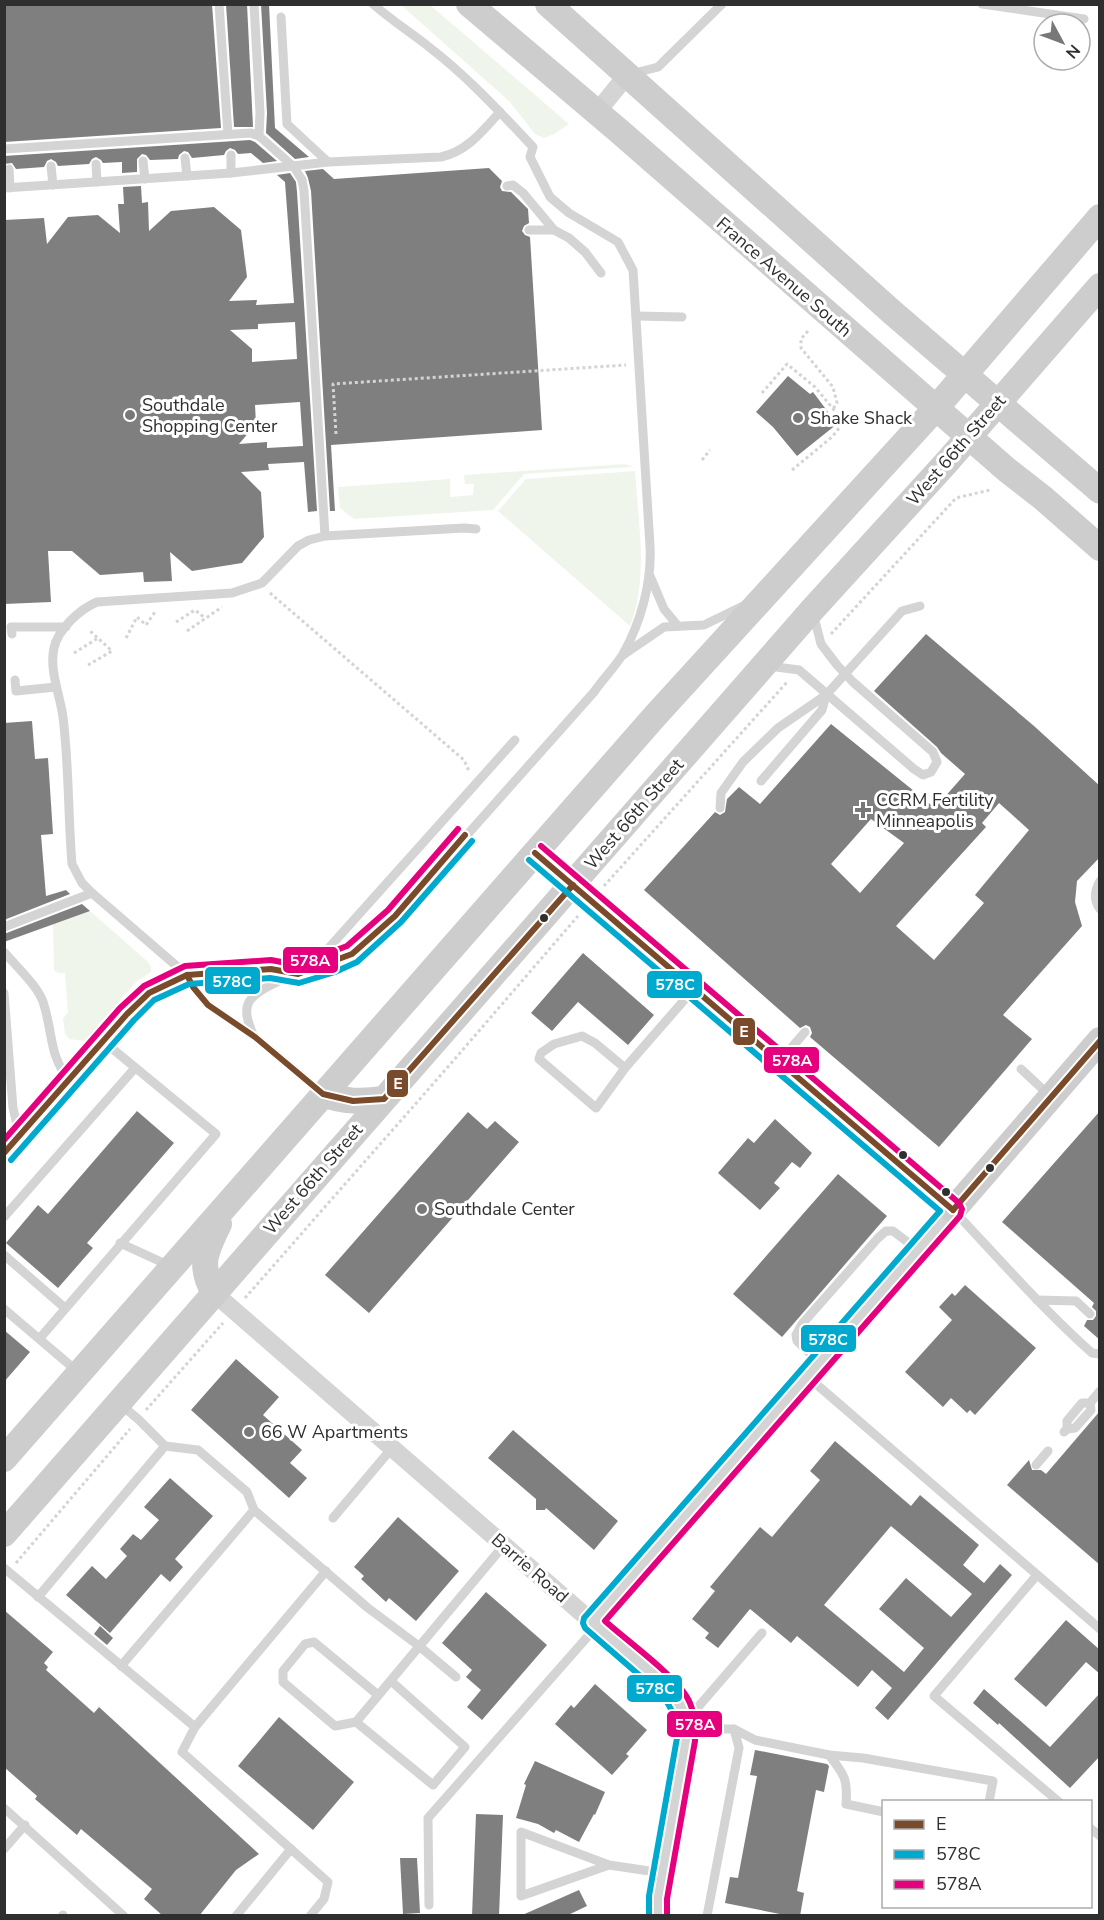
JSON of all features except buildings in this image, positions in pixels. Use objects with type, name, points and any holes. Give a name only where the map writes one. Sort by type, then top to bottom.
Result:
[{"type":"main road","name":"France Avenue South","points":[[470,4],[1100,548]]},
{"type":"main road","points":[[548,4],[963,375],[1100,491]]},
{"type":"main road","points":[[4,1458],[322,1094],[764,595],[936,408],[1100,217]]},
{"type":"main road","name":"West 66th Street","points":[[4,1534],[812,610],[969,437],[1100,286]]},
{"type":"main road","points":[[535,853],[953,1210],[1100,1041]]},
{"type":"main road","points":[[322,1094],[360,1102],[384,1099]]},
{"type":"main road","points":[[214,1293],[205,1278],[207,1250],[231,1199]]},
{"type":"street","points":[[597,112],[627,75]]},
{"type":"street","points":[[595,1624],[953,1210]]},
{"type":"street","name":"Barrie Road","points":[[214,1293],[668,1688],[680,1703],[686,1725]]},
{"type":"street","points":[[658,1916],[658,1898],[686,1739],[686,1725]]},
{"type":"lane","points":[[219,4],[228,134]]},
{"type":"lane","points":[[254,4],[260,112],[259,136]]},
{"type":"lane","points":[[253,1035],[247,1012],[248,1004],[257,991],[352,954],[371,939],[395,916],[594,692],[622,655],[637,624],[650,576],[633,270],[618,242],[569,213],[550,197],[530,157],[533,147],[500,112],[430,47],[393,22],[373,4]]},
{"type":"lane","points":[[627,75],[658,67],[722,4]]},
{"type":"lane","points":[[982,4],[1036,12]]},
{"type":"lane","points":[[281,17],[287,124],[328,162]]},
{"type":"lane","points":[[9,169],[8,188],[231,173],[328,162],[392,160],[452,154],[476,138],[500,112]]},
{"type":"lane","points":[[4,149],[250,133],[259,136],[294,167],[302,180],[304,191],[326,536]]},
{"type":"lane","points":[[231,155],[231,173]]},
{"type":"lane","points":[[185,158],[187,176]]},
{"type":"lane","points":[[143,161],[145,179]]},
{"type":"lane","points":[[96,164],[97,182]]},
{"type":"lane","points":[[51,166],[53,185]]},
{"type":"lane","points":[[507,186],[513,185],[523,193],[554,230],[569,238],[585,252],[601,273]]},
{"type":"lane","points":[[529,230],[554,230]]},
{"type":"lane","points":[[636,316],[682,317]]},
{"type":"lane","points":[[322,1094],[253,1035],[227,1020],[201,998],[193,990],[187,975],[82,883],[72,864],[63,716],[56,687],[54,648],[66,627],[88,605],[97,602],[232,593],[264,581],[298,546],[309,540],[326,536],[476,529]]},
{"type":"lane","points":[[650,576],[664,609],[678,626]]},
{"type":"lane","points":[[622,655],[663,627],[704,625],[719,620],[764,595]]},
{"type":"lane","points":[[720,808],[721,793],[743,762],[778,728],[826,694],[902,610],[920,606]]},
{"type":"lane","points":[[765,665],[799,670],[914,769],[922,775],[931,772],[937,762],[933,752],[845,674],[822,644],[812,610]]},
{"type":"lane","points":[[12,634],[11,627],[66,627]]},
{"type":"lane","points":[[15,680],[16,691],[56,687]]},
{"type":"lane","points":[[761,781],[822,710],[826,694]]},
{"type":"lane","points":[[309,970],[515,740]]},
{"type":"lane","points":[[1100,881],[1095,892],[1100,909]]},
{"type":"lane","points":[[4,927],[92,893]]},
{"type":"lane","points":[[4,952],[44,1003],[53,1054],[59,1068],[69,1080]]},
{"type":"lane","points":[[4,1154],[127,1014],[149,993],[187,975],[271,969],[298,974]]},
{"type":"lane","points":[[625,1068],[582,1036],[568,1038],[554,1044],[541,1053],[539,1059],[596,1108],[625,1068],[695,988]]},
{"type":"lane","points":[[4,993],[13,1108],[20,1137]]},
{"type":"lane","points":[[780,1061],[805,1032]]},
{"type":"lane","points":[[39,1338],[216,1134],[103,1041]]},
{"type":"lane","points":[[5,1218],[135,1068]]},
{"type":"lane","points":[[1021,1070],[1051,1096]]},
{"type":"lane","points":[[953,1210],[1049,1314],[1092,1353],[1100,1354]]},
{"type":"lane","points":[[820,1363],[797,1341],[795,1335],[802,1324],[886,1231],[893,1231],[918,1250]]},
{"type":"lane","points":[[120,1243],[172,1267]]},
{"type":"lane","points":[[4,1255],[65,1308]]},
{"type":"lane","points":[[1036,1300],[1076,1301],[1089,1314]]},
{"type":"lane","points":[[4,1309],[79,1373]]},
{"type":"lane","points":[[808,1377],[1100,1629]]},
{"type":"lane","points":[[1066,1431],[1067,1421],[1082,1404],[1090,1403],[1100,1391]]},
{"type":"lane","points":[[118,1403],[165,1446],[198,1450],[247,1492],[254,1510],[368,1608],[456,1677]]},
{"type":"lane","points":[[38,1596],[165,1446]]},
{"type":"lane","points":[[333,1518],[392,1448]]},
{"type":"lane","points":[[1036,1466],[1048,1451]]},
{"type":"lane","points":[[121,1666],[254,1510]]},
{"type":"lane","points":[[378,1695],[314,1642],[305,1644],[283,1671],[283,1682],[335,1726],[356,1722],[504,1545]]},
{"type":"lane","points":[[7,1570],[195,1727]]},
{"type":"lane","points":[[310,1916],[324,1899],[328,1882],[182,1752],[195,1727],[326,1571]]},
{"type":"lane","points":[[1037,1575],[934,1696],[1057,1800]]},
{"type":"lane","points":[[429,1905],[428,1818],[595,1624]]},
{"type":"lane","points":[[686,1725],[762,1633]]},
{"type":"lane","points":[[356,1722],[433,1785],[459,1755],[465,1747],[392,1680]]},
{"type":"lane","points":[[686,1725],[734,1729],[755,1740],[830,1755],[864,1758],[993,1781],[989,1800]]},
{"type":"lane","points":[[706,1916],[739,1748],[734,1729]]},
{"type":"lane","points":[[830,1755],[848,1785],[846,1804],[882,1812]]},
{"type":"lane","points":[[4,1808],[124,1916]]},
{"type":"lane","points":[[4,1850],[25,1825]]},
{"type":"lane","points":[[609,1865],[521,1896],[521,1832],[609,1865],[663,1873]]},
{"type":"lane","points":[[236,1916],[291,1850]]},
{"type":"path","points":[[808,331],[800,344],[805,354],[833,387],[837,403],[833,409]]},
{"type":"path","points":[[762,393],[787,364],[815,387],[844,422]]},
{"type":"path","points":[[336,434],[333,384],[626,365]]},
{"type":"path","points":[[792,470],[832,437],[844,422],[881,420]]},
{"type":"path","points":[[702,460],[710,450]]},
{"type":"path","points":[[822,644],[956,498],[990,490]]},
{"type":"path","points":[[270,593],[464,760],[475,785]]},
{"type":"path","points":[[187,631],[225,605]]},
{"type":"path","points":[[126,638],[137,617],[146,625],[159,606]]},
{"type":"path","points":[[177,622],[195,609],[205,618]]},
{"type":"path","points":[[142,621],[146,612]]},
{"type":"path","points":[[88,665],[112,651],[89,630]]},
{"type":"path","points":[[74,653],[98,638]]},
{"type":"path","points":[[604,885],[799,670]]},
{"type":"path","points":[[245,1297],[579,915]]},
{"type":"path","points":[[7,1570],[225,1320]]},
{"type":"shaded area","points":[[401,5],[430,5],[569,124],[544,138],[535,134],[509,101]]},
{"type":"shaded area","points":[[625,464],[633,467],[524,474],[493,510],[354,519],[340,508],[338,487],[450,479],[450,497],[473,495],[474,484],[465,484],[464,475]]},
{"type":"shaded area","points":[[635,471],[641,569],[636,607],[630,626],[498,511],[526,479]]},
{"type":"shaded area","points":[[90,911],[148,962],[151,972],[137,981],[83,1041],[70,1039],[65,1034],[63,1019],[68,1012],[65,973],[58,973],[54,970],[53,924]]},
{"type":"transit line","name":"578A","points":[[4,1140],[120,1008],[144,986],[185,966],[271,960],[297,965],[347,946],[388,910],[458,829]]},
{"type":"transit line","name":"E","points":[[4,1153],[127,1014],[149,993],[187,975],[271,969],[298,974],[352,954],[395,916],[465,835]]},
{"type":"transit line","name":"578C","points":[[11,1160],[154,1000],[189,984],[270,978],[299,983],[335,972],[357,962],[401,922],[472,841]]},
{"type":"transit line","name":"578A","points":[[541,846],[959,1203],[962,1209],[960,1216],[605,1621],[673,1680],[688,1699],[693,1714],[695,1741],[667,1899],[667,1916]]},
{"type":"transit line","name":"E","points":[[535,853],[953,1210]]},
{"type":"transit line","name":"578C","points":[[529,860],[940,1211],[584,1618],[585,1628],[661,1694],[669,1705],[675,1720],[677,1738],[649,1896],[649,1916]]},
{"type":"transit line","name":"E","points":[[187,975],[193,987],[208,1005],[255,1037],[323,1094],[353,1101],[384,1099],[573,885]]},
{"type":"transit line","name":"E","points":[[953,1210],[1100,1041]]},
{"type":"place","name":"Southdale Shopping Center","points":[[130,415]]},
{"type":"place","name":"Shake Shack","points":[[798,418]]},
{"type":"place","name":"CCRM Fertility Minneapolis","points":[[863,810]]},
{"type":"place","name":"Southdale Center","points":[[422,1209]]},
{"type":"place","name":"66 W Apartments","points":[[249,1432]]}]
